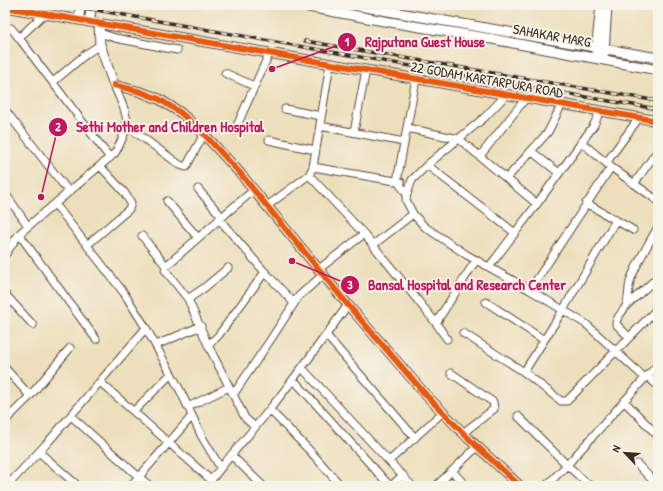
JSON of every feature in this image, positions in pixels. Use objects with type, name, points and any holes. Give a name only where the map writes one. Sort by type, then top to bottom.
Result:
[{"type":"street","points":[[78,20],[81,5]]},
{"type":"street","points":[[89,22],[92,5]]},
{"type":"street","name":"SAHAKAR MARG","points":[[298,5],[599,58],[658,70]]},
{"type":"street","name":"SAHAKAR MARG","points":[[353,5],[658,58]]},
{"type":"street","points":[[601,5],[601,48]]},
{"type":"street","points":[[599,58],[607,5]]},
{"type":"street","name":"22 GODAM KARTARPURA ROAD","points":[[5,7],[89,22],[99,28],[330,64],[658,121]]},
{"type":"street","points":[[19,38],[44,14]]},
{"type":"street","points":[[11,28],[110,158]]},
{"type":"street","points":[[5,255],[19,234],[110,158],[115,153],[124,137],[127,126],[126,113],[114,86],[100,45],[99,28]]},
{"type":"street","points":[[99,28],[115,38],[177,50]]},
{"type":"street","points":[[53,82],[86,54],[100,45]]},
{"type":"street","points":[[235,130],[269,54]]},
{"type":"street","points":[[267,206],[309,175],[313,167],[330,64]]},
{"type":"street","points":[[354,132],[366,70]]},
{"type":"street","points":[[225,73],[254,86]]},
{"type":"street","points":[[407,194],[398,182],[416,79]]},
{"type":"street","points":[[114,86],[141,92],[159,99],[181,113],[204,134],[239,172],[348,305],[426,395],[477,447],[520,486]]},
{"type":"street","points":[[506,95],[486,117],[427,165],[412,180],[406,200],[413,214],[425,227],[476,260],[530,290],[586,324],[615,351],[658,386]]},
{"type":"street","points":[[480,156],[526,98]]},
{"type":"street","points":[[507,178],[548,132],[562,104]]},
{"type":"street","points":[[285,108],[321,116]]},
{"type":"street","points":[[5,110],[69,192]]},
{"type":"street","points":[[489,267],[594,125],[600,111]]},
{"type":"street","points":[[530,290],[586,203],[638,117]]},
{"type":"street","points":[[127,126],[186,167],[204,134]]},
{"type":"street","points":[[320,126],[404,142]]},
{"type":"street","points":[[407,128],[459,139],[537,204]]},
{"type":"street","points":[[269,140],[316,150]]},
{"type":"street","points":[[581,142],[608,165],[658,201]]},
{"type":"street","points":[[531,151],[559,173]]},
{"type":"street","points":[[634,184],[657,152]]},
{"type":"street","points":[[427,165],[515,233]]},
{"type":"street","points":[[87,245],[129,209],[131,203],[124,192],[100,166]]},
{"type":"street","points":[[313,167],[410,184]]},
{"type":"street","points":[[309,175],[364,234],[436,322],[446,339]]},
{"type":"street","points":[[198,190],[265,272],[294,303]]},
{"type":"street","points":[[166,266],[254,190]]},
{"type":"street","points":[[5,193],[28,226]]},
{"type":"street","points":[[167,201],[198,238]]},
{"type":"street","points":[[586,203],[633,230]]},
{"type":"street","points":[[55,204],[124,293],[146,328],[188,407],[202,437],[220,467]]},
{"type":"street","points":[[373,245],[413,214]]},
{"type":"street","points":[[524,372],[563,310],[616,220]]},
{"type":"street","points":[[629,336],[616,324],[616,321],[625,307],[629,296],[628,286],[632,276],[658,227]]},
{"type":"street","points":[[19,234],[96,339]]},
{"type":"street","points":[[233,394],[299,296],[321,272],[364,234]]},
{"type":"street","points":[[142,236],[166,266],[165,270],[188,299],[208,345],[245,418],[255,427]]},
{"type":"street","points":[[436,322],[476,260]]},
{"type":"street","points":[[188,299],[228,268]]},
{"type":"street","points":[[208,345],[218,336],[265,272]]},
{"type":"street","points":[[625,307],[658,277]]},
{"type":"street","points":[[5,294],[33,325]]},
{"type":"street","points":[[486,302],[544,340]]},
{"type":"street","points":[[100,382],[170,442],[209,483],[220,467],[270,410],[348,305]]},
{"type":"street","points":[[463,332],[524,372],[561,400],[567,401],[658,308]]},
{"type":"street","points":[[156,345],[201,326]]},
{"type":"street","points":[[8,486],[146,328]]},
{"type":"street","points":[[326,335],[415,438]]},
{"type":"street","points":[[5,421],[30,396],[70,348]]},
{"type":"street","points":[[546,486],[658,365]]},
{"type":"street","points":[[5,368],[30,396]]},
{"type":"street","points":[[302,368],[412,486]]},
{"type":"street","points":[[450,373],[493,402],[494,409],[463,433]]},
{"type":"street","points":[[134,412],[171,374]]},
{"type":"street","points":[[293,379],[390,486],[403,476]]},
{"type":"street","points":[[188,407],[230,387]]},
{"type":"street","points":[[624,400],[658,436]]},
{"type":"street","points":[[270,410],[310,451],[341,486]]},
{"type":"street","points":[[389,461],[443,412]]},
{"type":"street","points":[[70,416],[150,486]]},
{"type":"street","points":[[130,486],[192,416]]},
{"type":"street","points":[[518,416],[566,466],[590,486]]},
{"type":"street","points":[[436,486],[477,447]]},
{"type":"street","points":[[39,452],[70,483],[78,486]]},
{"type":"street","points":[[231,455],[263,486]]},
{"type":"street","points":[[637,464],[658,486]]},
{"type":"street","points":[[452,471],[466,486]]},
{"type":"railway","points":[[68,5],[658,109]]},
{"type":"railway","points":[[305,41],[658,101]]},
{"type":"cycle path","points":[[5,7],[658,121]]},
{"type":"cycle path","points":[[114,85],[141,92],[159,99],[181,113],[204,134],[239,172],[348,305],[426,395],[468,438],[520,486]]},
{"type":"place","name":"Rajputana Guest House","points":[[272,69]]},
{"type":"place","name":"Sethi Mother and Children Hospital","points":[[41,197]]},
{"type":"place","name":"Bansal Hospital and Research Center","points":[[292,261]]}]
